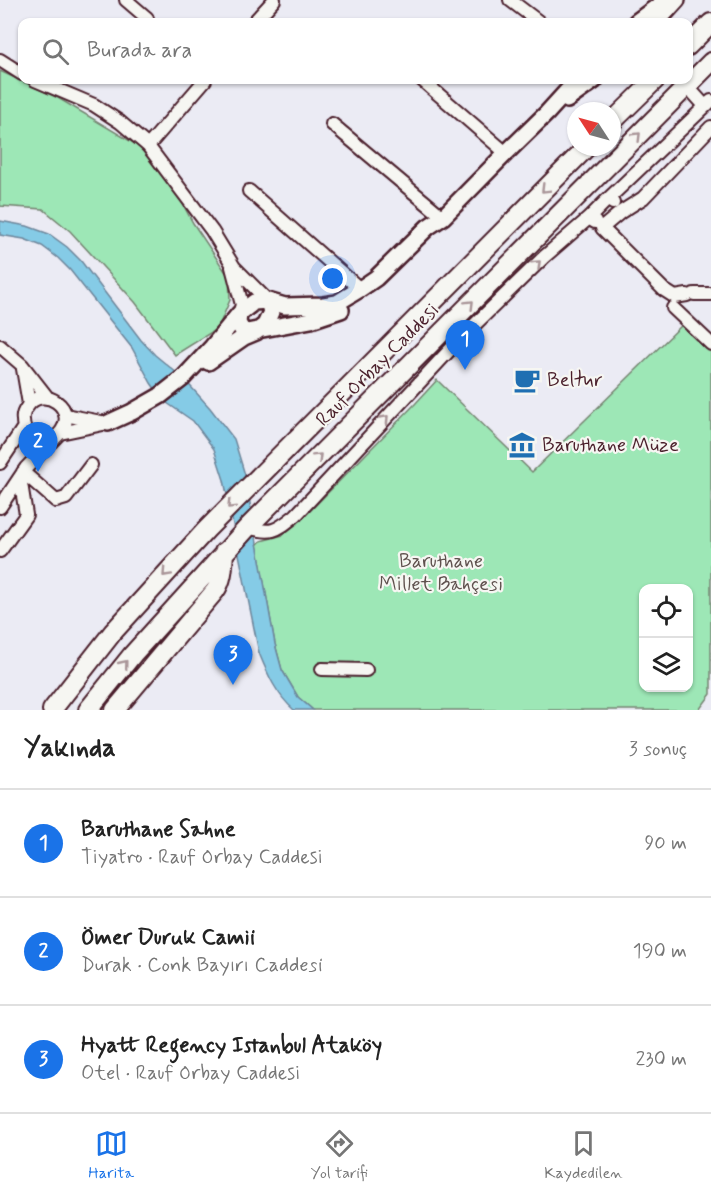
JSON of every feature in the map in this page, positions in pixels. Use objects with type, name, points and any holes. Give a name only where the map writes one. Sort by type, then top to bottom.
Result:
[{"type":"highway","points":[[693,41],[711,23]]},
{"type":"highway","name":"Rauf Orbay Caddesi","points":[[693,80],[711,62]]},
{"type":"highway","points":[[621,113],[652,84]]},
{"type":"highway","name":"Rauf Orbay Caddesi","points":[[88,710],[133,654],[224,552],[687,86]]},
{"type":"highway","name":"Rauf Orbay Caddesi","points":[[52,710],[113,632],[206,530],[578,156]]},
{"type":"highway","points":[[124,707],[219,585],[224,552]]},
{"type":"main road","points":[[641,18],[666,0]]},
{"type":"main road","points":[[661,18],[677,0]]},
{"type":"main road","points":[[108,423],[160,396],[183,378],[239,314],[254,302],[268,301],[285,306],[337,303],[376,278],[428,227],[443,217],[573,84]]},
{"type":"main road","points":[[547,113],[589,84]]},
{"type":"main road","points":[[183,378],[244,337],[256,332],[311,320],[357,304],[400,268],[436,231],[443,217]]},
{"type":"main road","points":[[239,314],[238,323],[242,330],[256,332],[265,325],[271,312],[268,301]]},
{"type":"street","points":[[126,0],[147,18]]},
{"type":"street","points":[[258,18],[274,0]]},
{"type":"street","points":[[510,0],[534,18]]},
{"type":"street","points":[[0,60],[18,71]]},
{"type":"street","points":[[44,84],[94,105],[120,122],[148,146],[212,231],[234,267],[268,301]]},
{"type":"street","points":[[148,146],[202,84]]},
{"type":"street","points":[[427,84],[506,153]]},
{"type":"street","points":[[248,527],[263,532],[278,529],[296,515],[460,339],[544,257],[590,218],[708,103],[687,86]]},
{"type":"street","points":[[332,124],[443,217]]},
{"type":"street","points":[[602,228],[643,198],[711,127]]},
{"type":"street","points":[[249,191],[360,289]]},
{"type":"street","points":[[608,199],[621,212]]},
{"type":"street","points":[[590,218],[664,290],[675,297],[711,294]]},
{"type":"street","points":[[229,257],[242,305],[239,314]]},
{"type":"street","points":[[673,308],[711,344]]},
{"type":"street","points":[[0,346],[22,365],[47,398]]},
{"type":"street","points":[[22,365],[29,404]]},
{"type":"street","points":[[0,507],[22,475],[57,436],[63,429],[66,422],[62,406],[57,402],[47,398],[34,400],[23,414],[24,427],[33,438],[39,440],[57,436],[108,423]]},
{"type":"street","points":[[65,415],[108,423]]},
{"type":"street","points":[[0,464],[24,427]]},
{"type":"street","points":[[22,475],[56,501],[62,501],[91,465]]},
{"type":"street","points":[[0,551],[26,515],[22,475]]},
{"type":"street","points":[[322,669],[366,670]]},
{"type":"green space","points":[[0,71],[18,79],[18,84],[28,84],[58,98],[137,145],[171,182],[193,223],[229,277],[230,300],[218,328],[175,355],[135,302],[70,231],[43,209],[0,206]]},
{"type":"green space","name":"Baruthane Millet Bahçesi","points":[[683,324],[711,350],[711,694],[699,710],[313,710],[298,697],[282,670],[257,545],[261,541],[283,535],[310,511],[437,380],[532,472]]},
{"type":"water","points":[[0,221],[27,226],[49,234],[67,247],[81,261],[141,340],[183,378],[234,439],[245,475],[275,644],[282,670],[298,697],[313,710],[294,710],[288,704],[273,684],[259,653],[224,480],[214,449],[193,421],[160,396],[132,348],[70,270],[42,246],[24,239],[0,235]]},
{"type":"place","name":"Baruthane Sahne","points":[[465,370]]},
{"type":"place","name":"Beltur","points":[[527,380]]},
{"type":"place","name":"Baruthane Müze","points":[[522,445]]},
{"type":"place","name":"Ömer Duruk Camii","points":[[38,472]]},
{"type":"place","name":"Hyatt Regency Istanbul Ataköy","points":[[233,685]]}]
